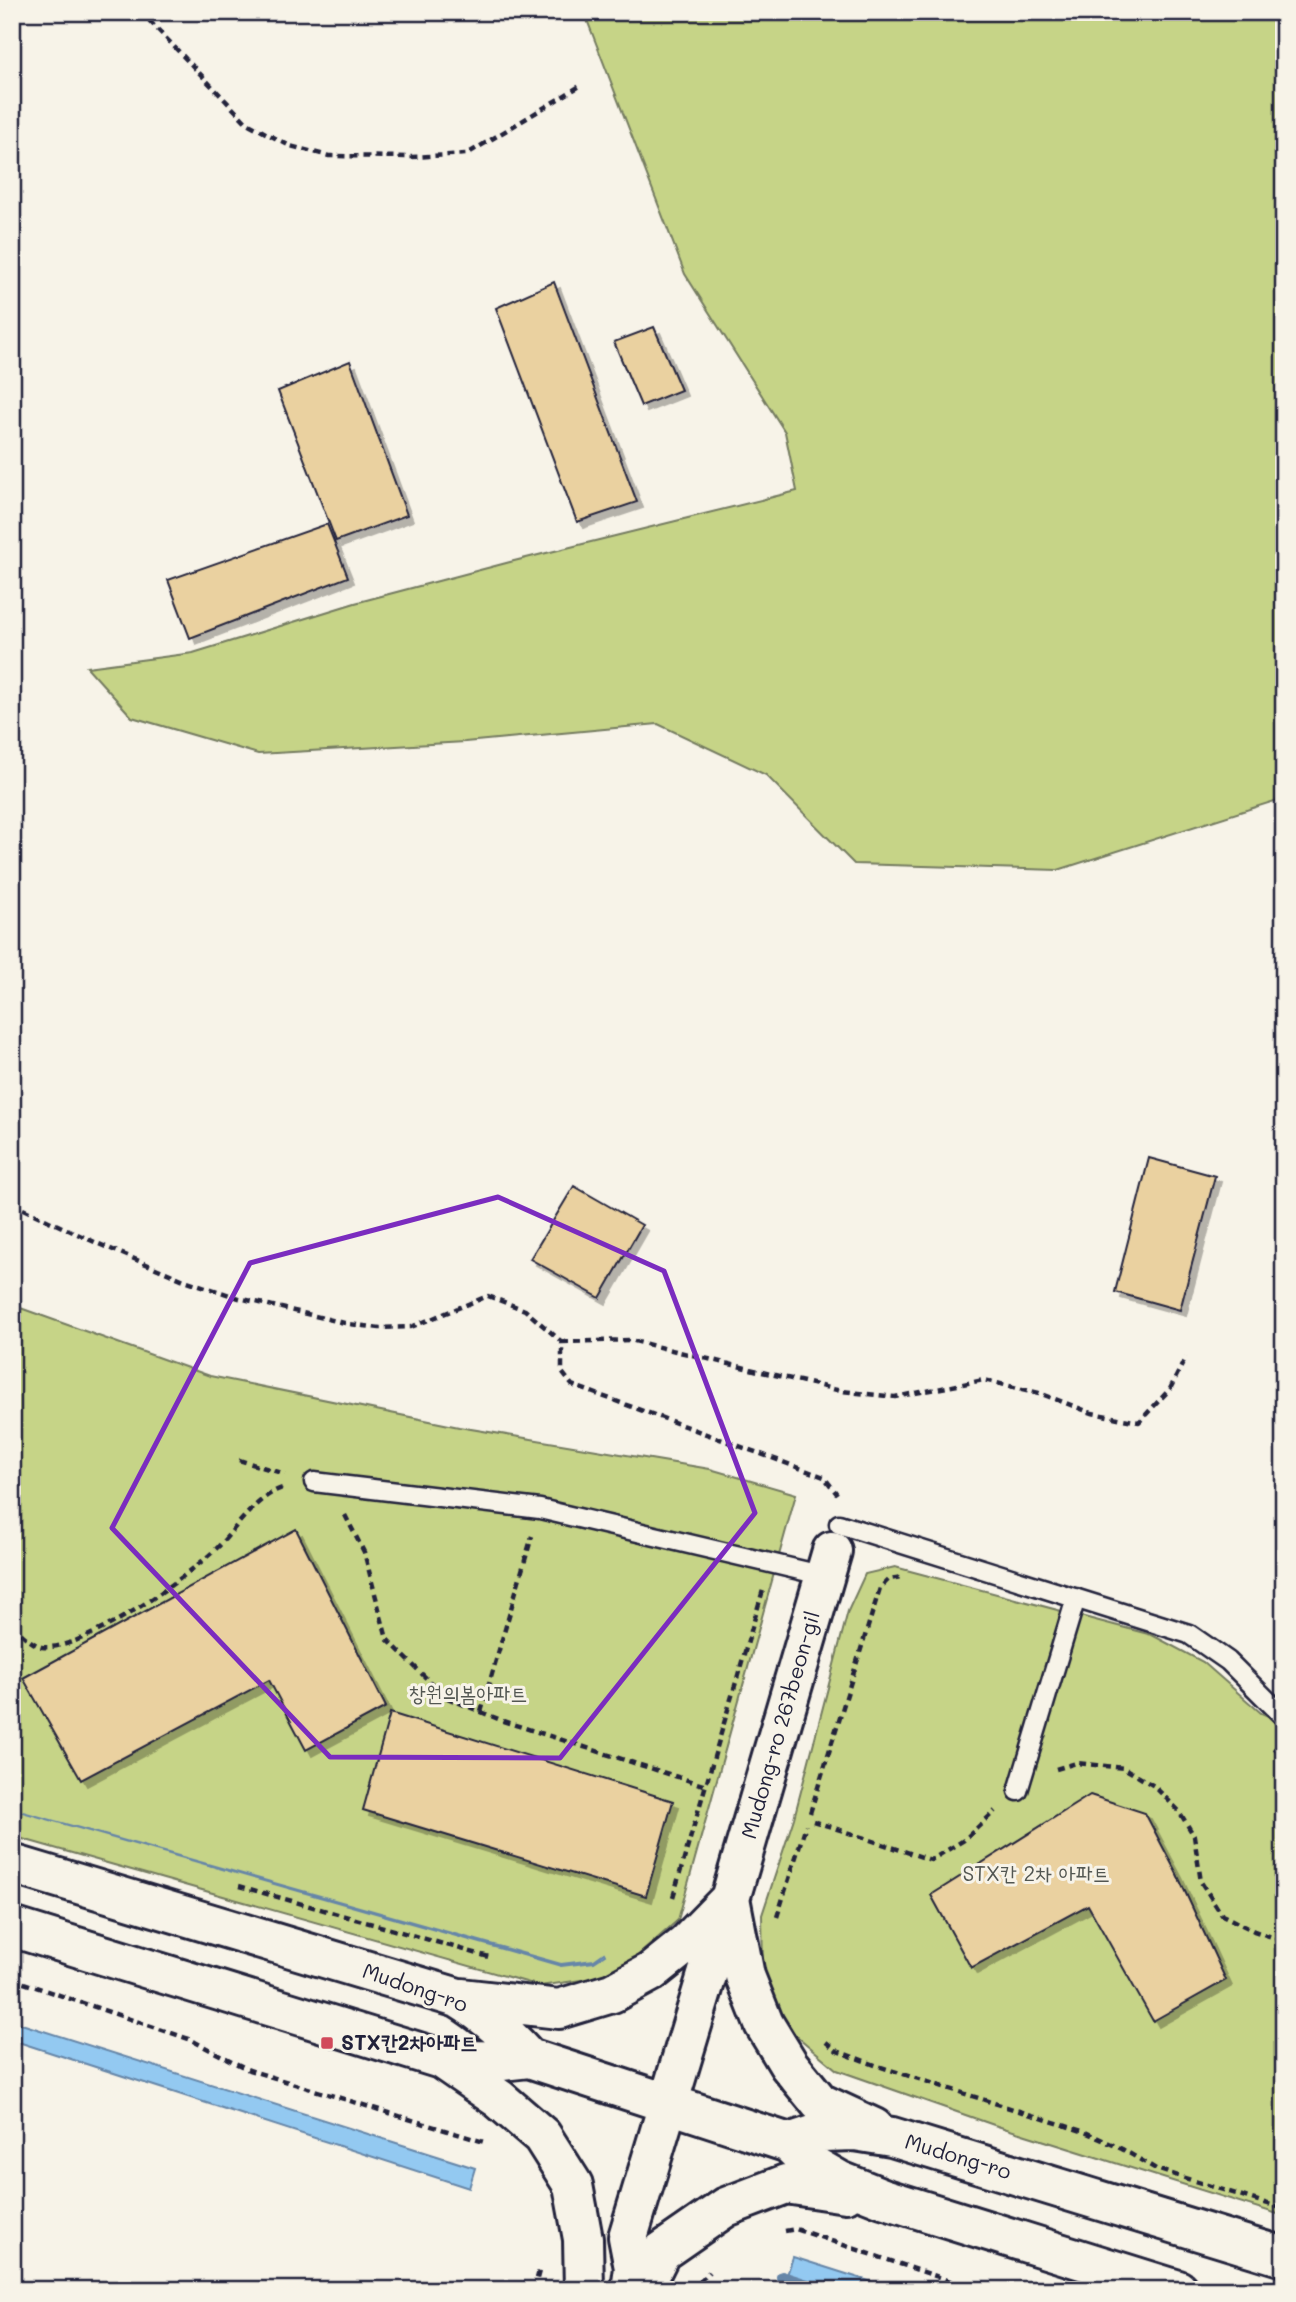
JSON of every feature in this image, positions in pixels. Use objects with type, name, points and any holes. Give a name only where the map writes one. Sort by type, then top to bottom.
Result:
[{"type":"main road","name":"Mudong-ro 267beon-gil","points":[[628,2237],[832,1550]]},
{"type":"main road","name":"Mudong-ro","points":[[12,1864],[458,1998],[482,2012],[503,2030],[528,2058]]},
{"type":"main road","points":[[458,1998],[559,2009],[612,1993],[651,1972],[677,1951],[730,1899]]},
{"type":"main road","points":[[730,1899],[745,1976],[764,2024],[789,2065],[820,2102],[892,2137]]},
{"type":"main road","points":[[12,1927],[441,2059],[502,2061],[528,2058],[789,2143],[809,2164],[840,2181],[883,2198],[1178,2290]]},
{"type":"main road","points":[[441,2059],[499,2099],[542,2136],[573,2185],[583,2239],[584,2290]]},
{"type":"main road","name":"Mudong-ro","points":[[789,2143],[822,2132],[855,2132],[892,2137],[1284,2257]]},
{"type":"main road","points":[[642,2290],[661,2252],[726,2207],[786,2184],[883,2198]]},
{"type":"main road","points":[[592,2290],[606,2255],[628,2237],[634,2268],[631,2290]]},
{"type":"lane","points":[[314,1482],[540,1509],[832,1550],[1076,1598],[1189,1634],[1228,1661],[1284,1717]]},
{"type":"lane","points":[[1018,1791],[1076,1598]]},
{"type":"path","points":[[141,12],[247,123],[290,146],[329,156],[412,157],[467,154],[580,86]]},
{"type":"path","points":[[12,1203],[184,1280],[239,1298],[349,1324],[380,1328],[411,1327],[488,1296],[526,1310],[562,1342],[630,1340],[841,1391],[894,1397],[984,1380],[1039,1393],[1092,1413],[1139,1422],[1170,1389],[1186,1357]]},
{"type":"path","points":[[562,1342],[562,1372],[572,1385],[824,1477],[843,1502],[832,1550]]},
{"type":"path","points":[[239,1460],[314,1482],[343,1512],[363,1552],[387,1639],[445,1697],[503,1721],[706,1786]]},
{"type":"path","points":[[12,1625],[39,1647],[63,1647],[98,1633],[155,1596],[217,1548],[243,1517],[276,1489],[314,1482]]},
{"type":"path","points":[[481,1712],[540,1509]]},
{"type":"path","points":[[810,1813],[880,1588],[889,1579],[913,1578]]},
{"type":"path","points":[[671,1902],[763,1589]]},
{"type":"path","points":[[1268,1739],[1284,1758]]},
{"type":"path","points":[[813,1821],[931,1860],[964,1839],[1036,1775],[1076,1763],[1124,1769],[1154,1786],[1179,1811],[1194,1836],[1201,1882],[1222,1916],[1284,1941]]},
{"type":"path","points":[[776,1920],[806,1825]]},
{"type":"path","points":[[236,1885],[499,1960]]},
{"type":"path","points":[[12,1979],[189,2039],[248,2070],[489,2143]]},
{"type":"path","points":[[818,2036],[837,2051],[1085,2132],[1156,2169],[1284,2209]]},
{"type":"path","points":[[775,2232],[796,2230],[977,2290]]},
{"type":"path","points":[[534,2290],[541,2261]]},
{"type":"path","points":[[691,2290],[711,2270]]},
{"type":"highlighted area","points":[[498,1197],[664,1271],[755,1513],[560,1758],[330,1757],[112,1528],[250,1263]]},
{"type":"green space","points":[[584,12],[1284,12],[1284,798],[1058,870],[854,864],[766,775],[658,724],[465,742],[258,754],[132,717],[87,667],[193,653],[355,603],[797,491],[785,432],[685,274]]},
{"type":"green space","name":"창원의봄아파트","points":[[12,1305],[210,1376],[459,1427],[710,1469],[796,1494],[678,1920],[616,1975],[540,1986],[12,1836]]},
{"type":"green space","name":"STX칸 2차 아파트","points":[[895,1567],[1152,1635],[1203,1662],[1261,1713],[1284,1723],[1284,2216],[994,2125],[837,2070],[786,2027],[763,1970],[762,1915],[794,1818],[848,1611],[865,1574]]},
{"type":"water","points":[[12,1809],[561,1964],[594,1960],[604,1953],[605,1955],[594,1962],[561,1966]]},
{"type":"water","points":[[12,2021],[475,2168],[469,2188],[12,2040]]},
{"type":"water","points":[[793,2257],[897,2290],[813,2290],[785,2281]]},
{"type":"building","points":[[554,282],[637,502],[577,522],[496,308]]},
{"type":"building","points":[[654,327],[681,390],[641,406],[614,342]]},
{"type":"building","points":[[350,361],[407,515],[336,541],[278,391]]},
{"type":"building","points":[[327,524],[348,577],[190,638],[168,580]]},
{"type":"building","points":[[1149,1158],[1215,1176],[1180,1310],[1115,1292]]},
{"type":"building","points":[[574,1186],[642,1225],[600,1298],[530,1259]]},
{"type":"building","points":[[296,1529],[386,1707],[306,1750],[269,1680],[81,1780],[23,1678]]},
{"type":"building","points":[[390,1713],[673,1801],[646,1896],[363,1810]]},
{"type":"building","points":[[1090,1795],[1145,1813],[1176,1872],[1226,1980],[1153,2021],[1088,1905],[971,1968],[931,1895]]},
{"type":"waterway","points":[[782,2277],[823,2290]]},
{"type":"place","name":"STX칸2차아파트","points":[[327,2043]]}]
